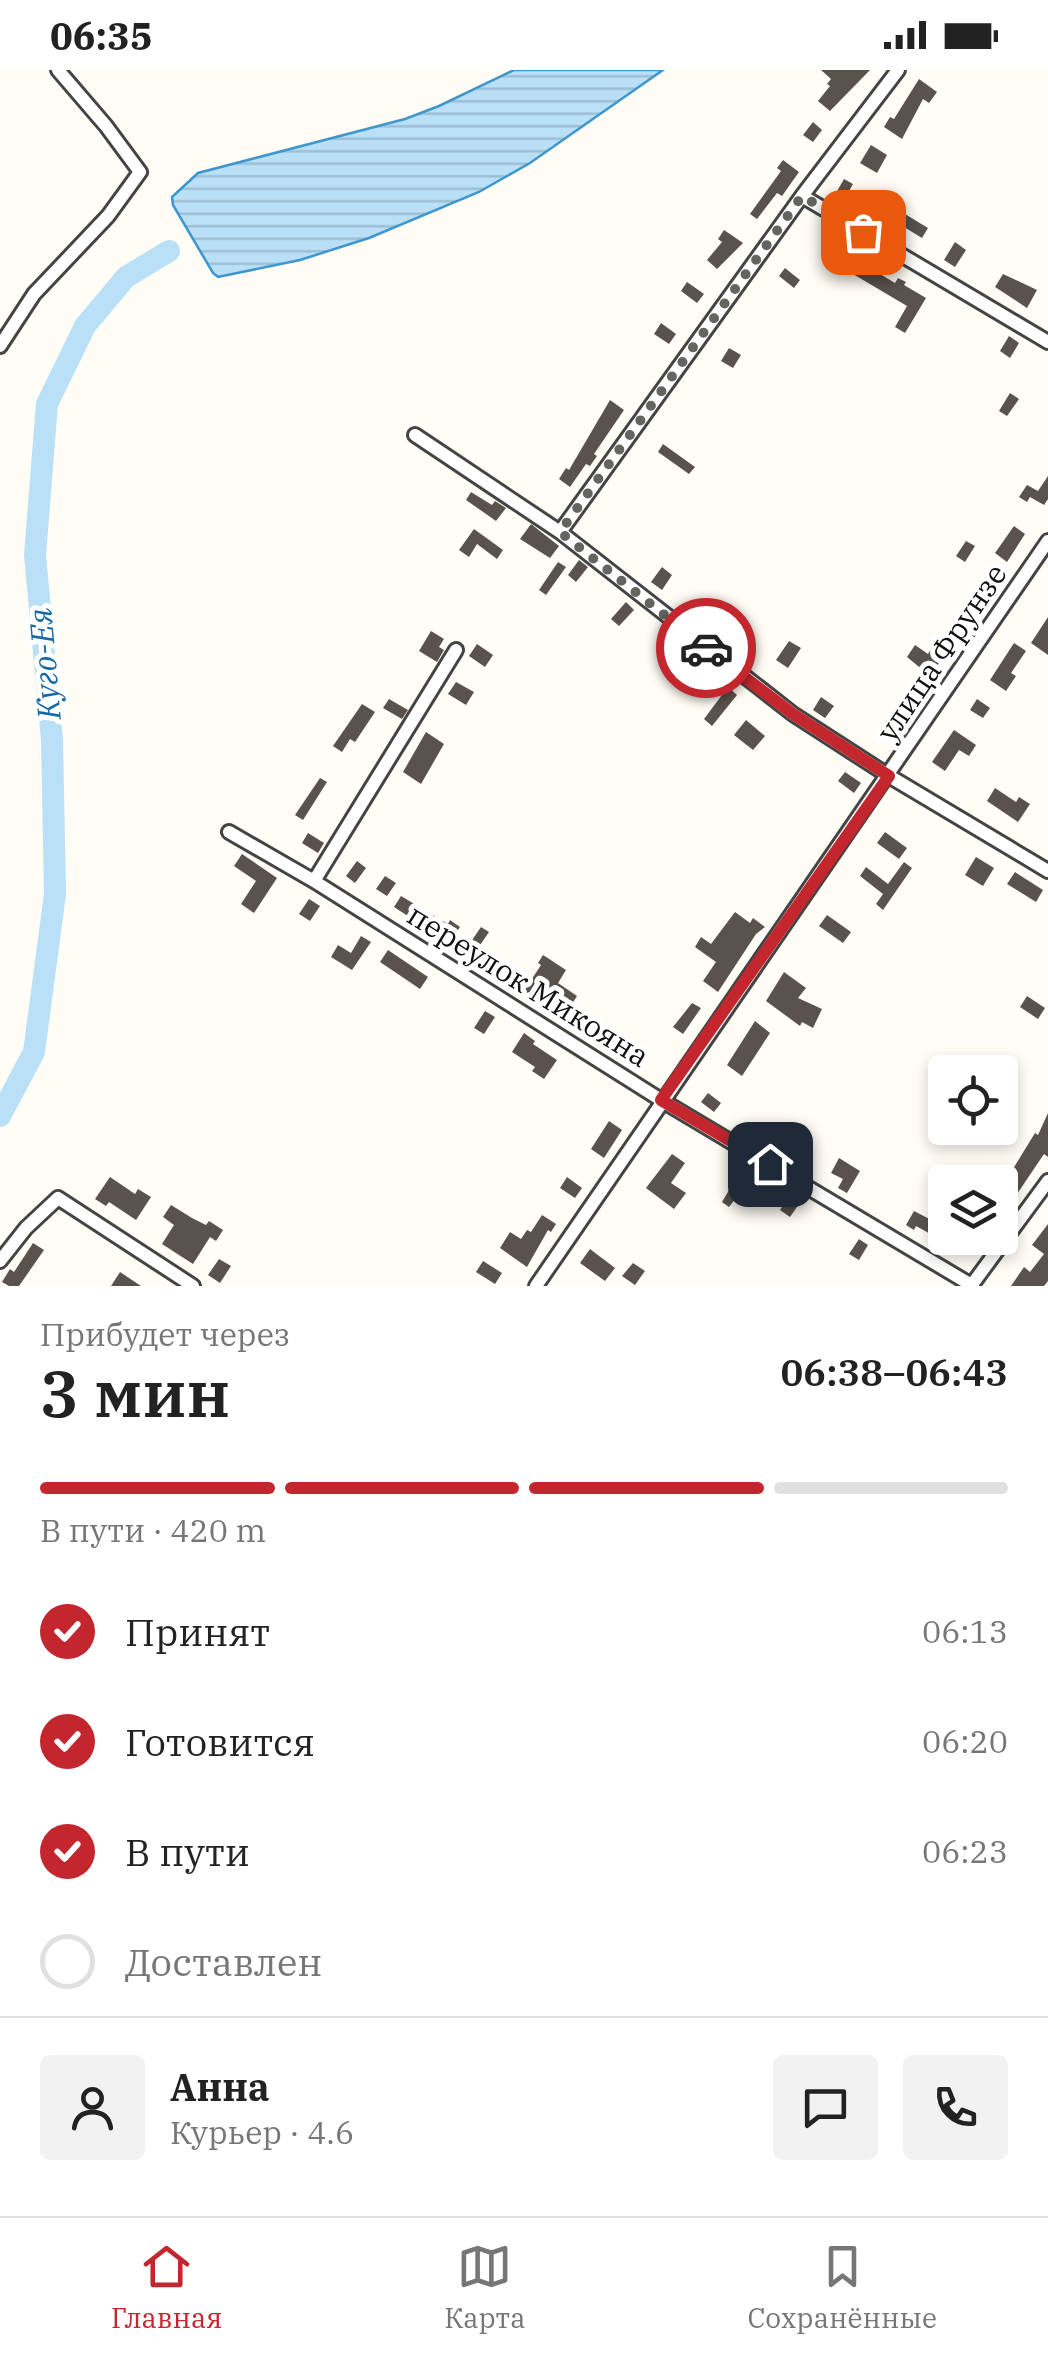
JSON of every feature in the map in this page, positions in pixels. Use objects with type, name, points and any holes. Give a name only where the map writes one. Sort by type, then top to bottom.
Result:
[{"type":"street","points":[[0,346],[34,294],[108,216],[140,172],[58,70]]},
{"type":"street","points":[[560,532],[802,196],[898,70]]},
{"type":"street","points":[[802,196],[1048,342]]},
{"type":"street","points":[[415,435],[560,532],[793,714],[1048,870]]},
{"type":"street","name":"улица Фрунзе","points":[[536,1286],[1048,541]]},
{"type":"street","points":[[314,881],[456,650]]},
{"type":"street","name":"переулок Микояна","points":[[229,832],[314,881],[661,1100],[972,1286]]},
{"type":"street","points":[[972,1286],[1048,1181]]},
{"type":"street","points":[[0,1261],[26,1228],[58,1198],[193,1286]]},
{"type":"water","points":[[514,70],[663,70],[530,163],[479,192],[369,238],[300,260],[218,277],[173,205],[172,197],[198,173],[405,119]]},
{"type":"building","points":[[821,70],[870,70],[830,111],[818,101],[831,79]]},
{"type":"building","points":[[919,79],[937,92],[929,103],[923,99],[902,139],[884,127],[890,117],[894,119]]},
{"type":"building","points":[[813,122],[822,130],[813,142],[803,135]]},
{"type":"building","points":[[871,145],[887,155],[877,173],[860,163]]},
{"type":"building","points":[[783,160],[799,172],[782,196],[777,193],[757,219],[750,214],[781,171],[777,168]]},
{"type":"building","points":[[844,179],[853,184],[841,205],[832,200]]},
{"type":"building","points":[[905,214],[928,228],[922,238],[899,224]]},
{"type":"building","points":[[724,230],[743,243],[717,269],[707,260],[722,242],[718,239]]},
{"type":"building","points":[[955,242],[966,250],[955,267],[944,260]]},
{"type":"building","points":[[863,256],[873,262],[870,268],[895,283],[898,278],[906,282],[904,285],[926,298],[905,333],[895,327],[907,306],[853,274]]},
{"type":"building","points":[[785,268],[800,280],[794,288],[779,276]]},
{"type":"building","points":[[1003,274],[1037,290],[1027,308],[995,287]]},
{"type":"building","points":[[687,282],[704,294],[697,303],[681,291]]},
{"type":"building","points":[[661,323],[676,334],[669,344],[654,334]]},
{"type":"building","points":[[1009,336],[1019,343],[1010,358],[1000,351]]},
{"type":"building","points":[[729,348],[741,355],[733,368],[721,361]]},
{"type":"building","points":[[1010,393],[1019,399],[1007,416],[999,411]]},
{"type":"building","points":[[610,400],[624,410],[590,466],[586,464],[570,487],[559,479],[566,468],[569,470]]},
{"type":"building","points":[[663,444],[695,467],[689,474],[658,452]]},
{"type":"building","points":[[1048,476],[1048,499],[1044,505],[1030,497],[1027,502],[1019,497],[1027,485],[1038,491]]},
{"type":"building","points":[[471,492],[492,505],[495,501],[506,508],[496,521],[466,500]]},
{"type":"building","points":[[531,524],[559,546],[550,558],[520,539]]},
{"type":"building","points":[[1014,526],[1025,534],[1007,562],[995,553]]},
{"type":"building","points":[[474,529],[503,550],[497,559],[477,544],[469,557],[459,550]]},
{"type":"building","points":[[966,541],[975,546],[965,562],[956,556]]},
{"type":"building","points":[[579,560],[588,567],[576,582],[568,575]]},
{"type":"building","points":[[558,562],[566,567],[546,595],[539,590]]},
{"type":"building","points":[[662,567],[672,575],[662,590],[651,582]]},
{"type":"building","points":[[981,583],[992,590],[980,607],[969,600]]},
{"type":"building","points":[[626,602],[634,610],[619,626],[611,619]]},
{"type":"building","points":[[721,610],[730,618],[718,632],[709,625]]},
{"type":"building","points":[[1048,617],[1048,655],[1031,643]]},
{"type":"building","points":[[431,631],[444,639],[439,647],[444,650],[437,662],[419,651]]},
{"type":"building","points":[[789,641],[801,648],[788,668],[776,660]]},
{"type":"building","points":[[1014,643],[1026,651],[1011,673],[1016,676],[1006,691],[990,680]]},
{"type":"building","points":[[477,644],[493,655],[485,667],[469,656]]},
{"type":"building","points":[[685,644],[694,652],[681,667],[672,659]]},
{"type":"building","points":[[934,644],[946,652],[937,666],[942,669],[935,680],[907,657],[915,645],[928,654]]},
{"type":"building","points":[[456,682],[474,692],[466,705],[448,694]]},
{"type":"building","points":[[728,687],[737,695],[712,726],[704,719]]},
{"type":"building","points":[[903,693],[917,703],[910,713],[896,704]]},
{"type":"building","points":[[821,697],[834,706],[825,718],[813,710]]},
{"type":"building","points":[[389,699],[408,710],[402,719],[383,708]]},
{"type":"building","points":[[977,699],[990,708],[983,718],[970,710]]},
{"type":"building","points":[[362,704],[375,712],[355,742],[350,739],[342,752],[333,746]]},
{"type":"building","points":[[746,720],[765,736],[753,750],[734,735]]},
{"type":"building","points":[[954,730],[976,745],[969,756],[959,750],[945,771],[932,762]]},
{"type":"building","points":[[426,732],[444,744],[421,784],[403,772]]},
{"type":"building","points":[[845,772],[861,783],[854,793],[838,781]]},
{"type":"building","points":[[320,778],[327,782],[303,820],[295,815]]},
{"type":"building","points":[[995,788],[1016,802],[1019,797],[1030,804],[1018,822],[987,801]]},
{"type":"building","points":[[885,832],[907,848],[899,859],[877,843]]},
{"type":"building","points":[[308,833],[324,843],[318,853],[302,843]]},
{"type":"building","points":[[242,854],[277,878],[254,913],[241,904],[256,881],[234,866]]},
{"type":"building","points":[[976,857],[994,868],[983,886],[965,875]]},
{"type":"building","points":[[357,861],[366,868],[355,883],[346,876]]},
{"type":"building","points":[[904,862],[912,868],[883,910],[876,904],[883,894],[860,876],[866,867],[888,884]]},
{"type":"building","points":[[1015,872],[1043,890],[1036,902],[1007,884]]},
{"type":"building","points":[[385,876],[396,883],[387,896],[376,889]]},
{"type":"building","points":[[401,896],[460,927],[450,942],[394,907]]},
{"type":"building","points":[[309,899],[320,906],[310,921],[299,914]]},
{"type":"building","points":[[735,912],[750,923],[753,918],[765,927],[756,934],[718,992],[703,981],[716,962],[695,947],[701,937],[711,944]]},
{"type":"building","points":[[827,915],[851,932],[843,943],[819,926]]},
{"type":"building","points":[[481,927],[489,932],[472,957],[464,952]]},
{"type":"building","points":[[361,936],[371,942],[352,970],[331,957],[338,945],[351,953]]},
{"type":"building","points":[[388,950],[428,977],[420,989],[380,962]]},
{"type":"building","points":[[543,955],[566,970],[558,983],[577,996],[563,1018],[524,991]]},
{"type":"building","points":[[784,972],[806,988],[798,998],[822,1009],[813,1028],[802,1022],[800,1026],[766,1001]]},
{"type":"building","points":[[1027,996],[1045,1008],[1038,1019],[1020,1007]]},
{"type":"building","points":[[692,1003],[701,1008],[683,1034],[673,1027]]},
{"type":"building","points":[[485,1011],[495,1017],[484,1034],[474,1028]]},
{"type":"building","points":[[755,1021],[770,1033],[742,1076],[727,1065]]},
{"type":"building","points":[[524,1033],[557,1060],[544,1079],[532,1071],[535,1067],[512,1052]]},
{"type":"building","points":[[708,1093],[721,1103],[714,1112],[701,1102]]},
{"type":"building","points":[[1048,1113],[1048,1157],[1044,1154],[1018,1193],[1015,1165],[1035,1133],[1038,1135]]},
{"type":"building","points":[[609,1121],[622,1130],[604,1158],[591,1149]]},
{"type":"building","points":[[672,1154],[685,1163],[671,1183],[686,1193],[674,1209],[646,1188]]},
{"type":"building","points":[[839,1158],[860,1171],[847,1193],[838,1188],[843,1179],[831,1173]]},
{"type":"building","points":[[744,1165],[755,1173],[729,1207],[722,1202]]},
{"type":"building","points":[[110,1177],[135,1194],[138,1189],[151,1197],[136,1220],[109,1202],[106,1206],[95,1199]]},
{"type":"building","points":[[567,1177],[582,1188],[575,1198],[560,1188]]},
{"type":"building","points":[[789,1196],[799,1204],[790,1217],[780,1210]]},
{"type":"building","points":[[171,1205],[223,1230],[216,1241],[210,1237],[193,1264],[162,1244],[174,1225],[163,1217]]},
{"type":"building","points":[[914,1211],[928,1218],[928,1233],[916,1226],[914,1230],[906,1225]]},
{"type":"building","points":[[542,1215],[556,1224],[551,1232],[548,1230],[527,1267],[500,1248],[510,1232],[521,1239],[527,1230],[531,1232]]},
{"type":"building","points":[[1048,1224],[1048,1281],[1044,1286],[1011,1286],[1024,1267],[1030,1272],[1044,1254],[1032,1245]]},
{"type":"building","points":[[859,1239],[868,1245],[859,1260],[849,1254]]},
{"type":"building","points":[[33,1243],[44,1250],[19,1286],[2,1282],[10,1269],[14,1272]]},
{"type":"building","points":[[590,1249],[615,1268],[605,1281],[580,1263]]},
{"type":"building","points":[[219,1259],[231,1266],[220,1283],[208,1275]]},
{"type":"building","points":[[483,1261],[502,1273],[495,1284],[476,1272]]},
{"type":"building","points":[[633,1263],[645,1271],[635,1285],[622,1276]]},
{"type":"building","points":[[120,1272],[141,1286],[111,1286]]},
{"type":"waterway","name":"Куго-Ея","points":[[0,1116],[34,1052],[55,894],[52,740],[35,555],[47,404],[85,326],[126,277],[169,251]]},
{"type":"way so far","points":[[706,648],[560,532],[802,196],[863,232]]},
{"type":"route","points":[[706,648],[793,714],[889,776],[661,1100],[770,1164]]}]
